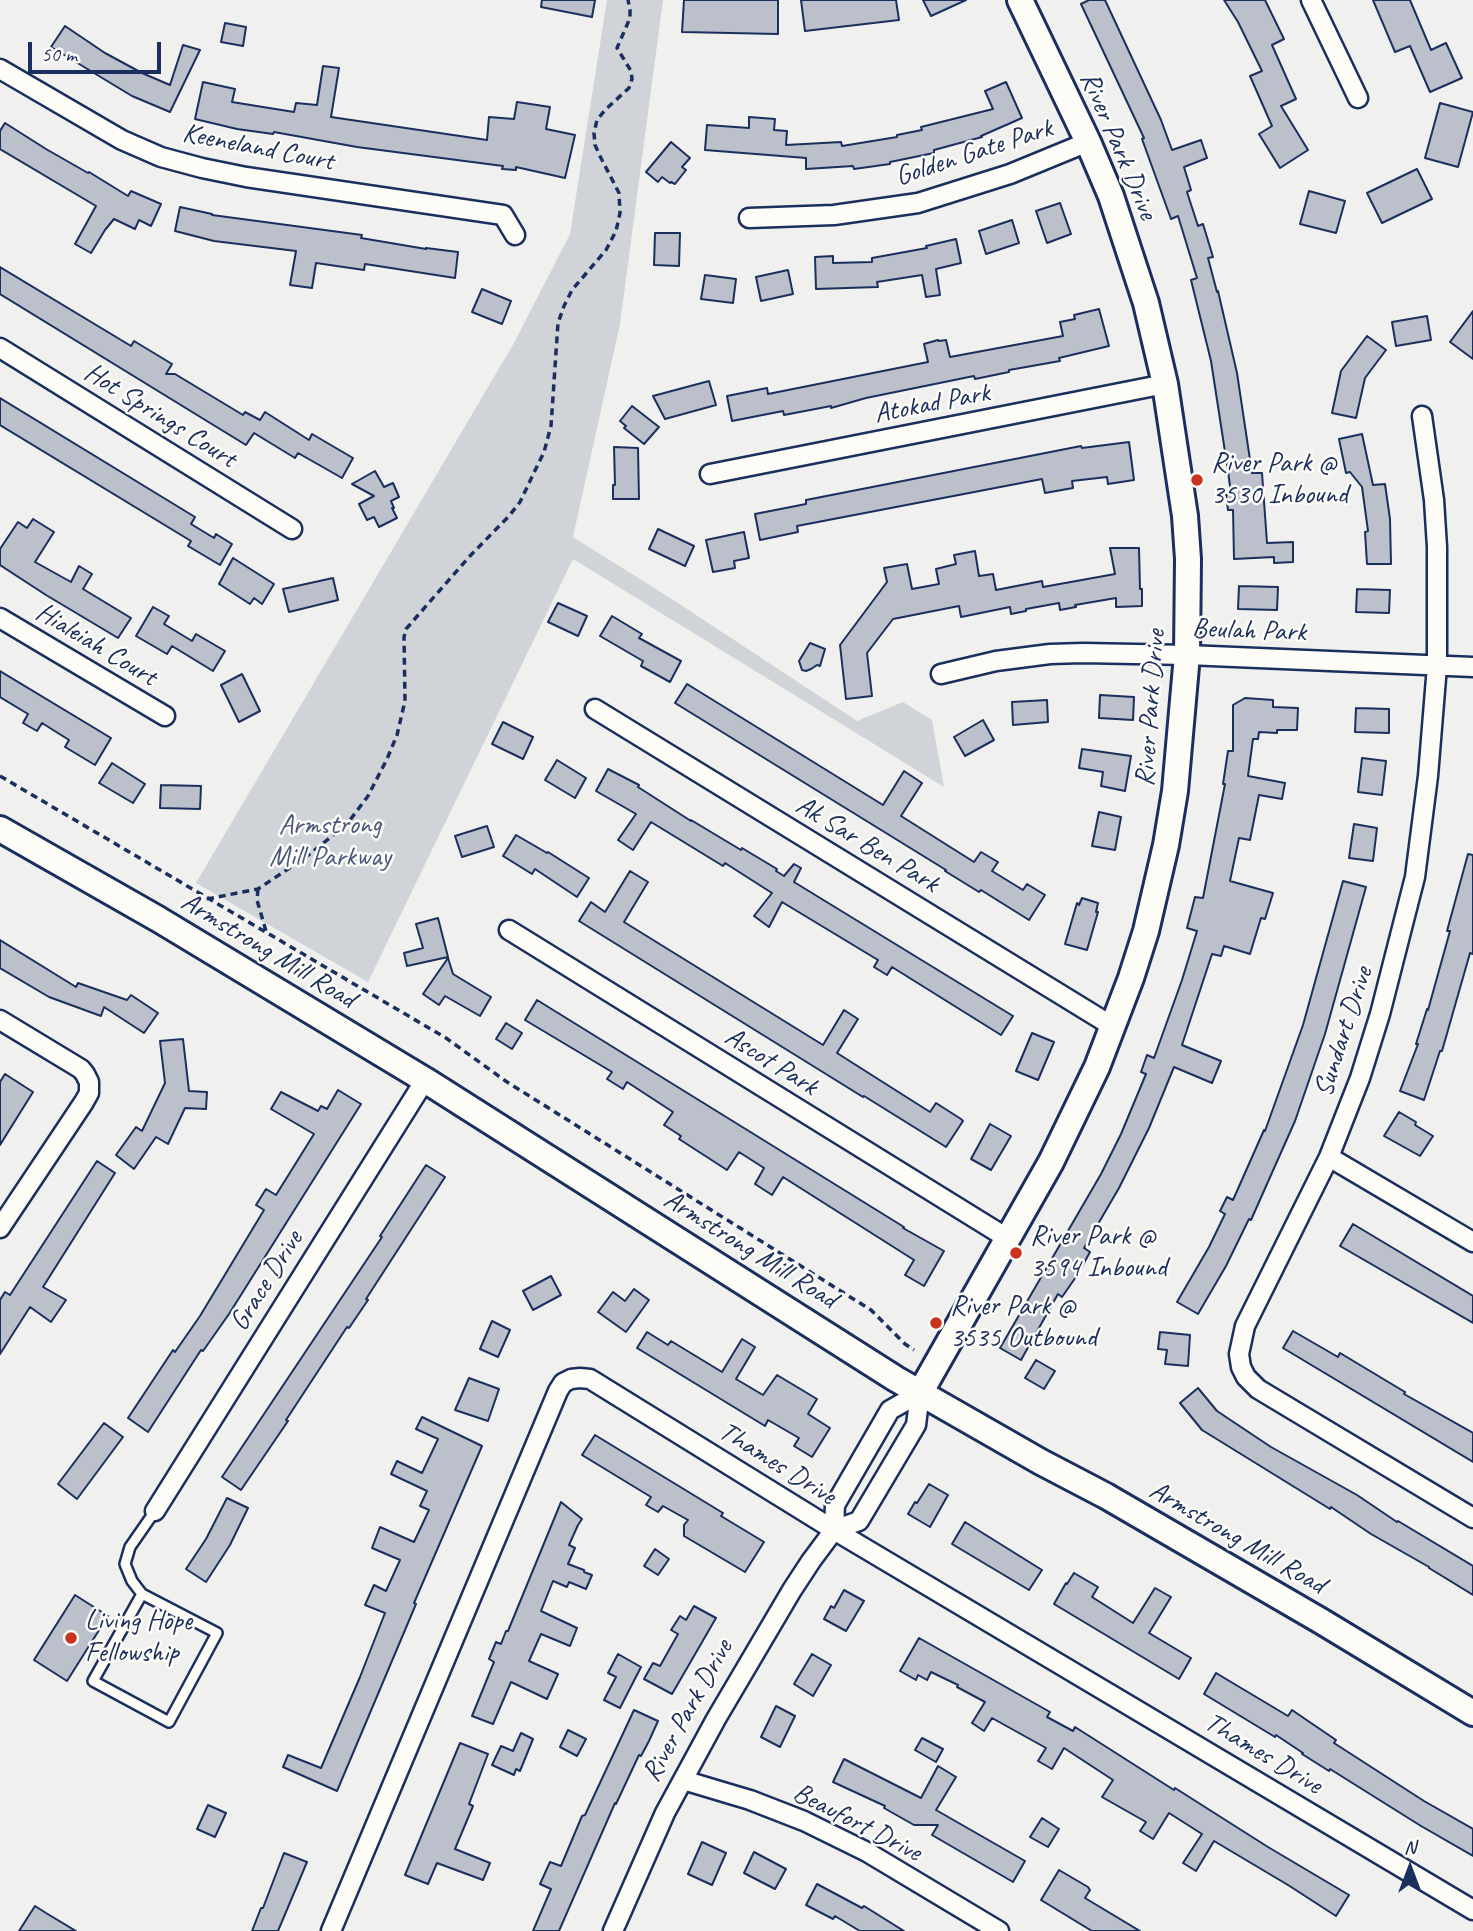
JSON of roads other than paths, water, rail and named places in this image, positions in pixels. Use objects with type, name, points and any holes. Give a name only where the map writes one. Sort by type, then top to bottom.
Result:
[{"type":"main road","name":"River Park Drive","points":[[920,1393],[1078,1110],[1131,978],[1146,932],[1166,845],[1175,790],[1186,655],[1188,559],[1185,516],[1166,384],[1146,303],[1111,196],[1020,0]]},
{"type":"main road","name":"Armstrong Mill Road","points":[[0,829],[158,919],[425,1080],[920,1393],[1130,1510],[1473,1713]]},
{"type":"street","points":[[1311,0],[1358,97]]},
{"type":"street","name":"Keeneland Court","points":[[0,69],[122,140],[161,157],[246,177],[502,215],[515,236]]},
{"type":"street","name":"Golden Gate Park","points":[[749,218],[834,215],[918,203],[1010,174],[1088,142]]},
{"type":"street","name":"Hot Springs Court","points":[[0,348],[292,529]]},
{"type":"street","name":"Atokad Park","points":[[710,474],[1166,384]]},
{"type":"street","name":"Sundart Drive","points":[[1422,416],[1434,500],[1437,547],[1437,666],[1428,776],[1415,877],[1380,1014],[1360,1078],[1329,1157],[1245,1326],[1239,1354],[1246,1377],[1258,1389],[1473,1518]]},
{"type":"street","name":"Hialeiah Court","points":[[0,618],[164,716]]},
{"type":"street","name":"Beulah Park","points":[[941,674],[996,661],[1050,654],[1186,655],[1473,667]]},
{"type":"street","name":"Ak Sar Ben Park","points":[[595,709],[1112,1026]]},
{"type":"street","name":"Ascot Park","points":[[509,930],[1007,1238]]},
{"type":"street","points":[[0,1020],[81,1069],[89,1083],[89,1093],[84,1102],[0,1228]]},
{"type":"street","name":"Grace Drive","points":[[155,1511],[425,1080]]},
{"type":"street","points":[[1329,1157],[1473,1242]]},
{"type":"street","name":"Thames Drive","points":[[331,1931],[558,1391],[571,1378],[590,1379],[834,1530],[1473,1910]]},
{"type":"street","name":"River Park Drive","points":[[613,1931],[665,1813],[716,1719],[792,1590],[834,1530],[835,1505],[890,1410],[920,1393]]},
{"type":"street","name":"River Park Drive","points":[[834,1530],[859,1521],[916,1425],[920,1393]]},
{"type":"street","name":"Beaufort Drive","points":[[683,1780],[750,1800],[804,1821],[867,1853],[999,1931]]},
{"type":"lane","points":[[142,1594],[93,1681],[169,1722],[217,1633],[142,1594],[132,1581],[125,1564],[130,1547],[155,1511]]},
{"type":"place","name":"River Park @ 3530 Inbound","points":[[1197,480]]},
{"type":"place","name":"River Park @ 3594 Inbound","points":[[1016,1253]]},
{"type":"place","name":"River Park @ 3535 Outbound","points":[[936,1323]]},
{"type":"place","name":"Living Hope Fellowship","points":[[71,1638]]},
{"type":"park label","name":"Armstrong Mill Parkway","points":[[330,842]]}]
